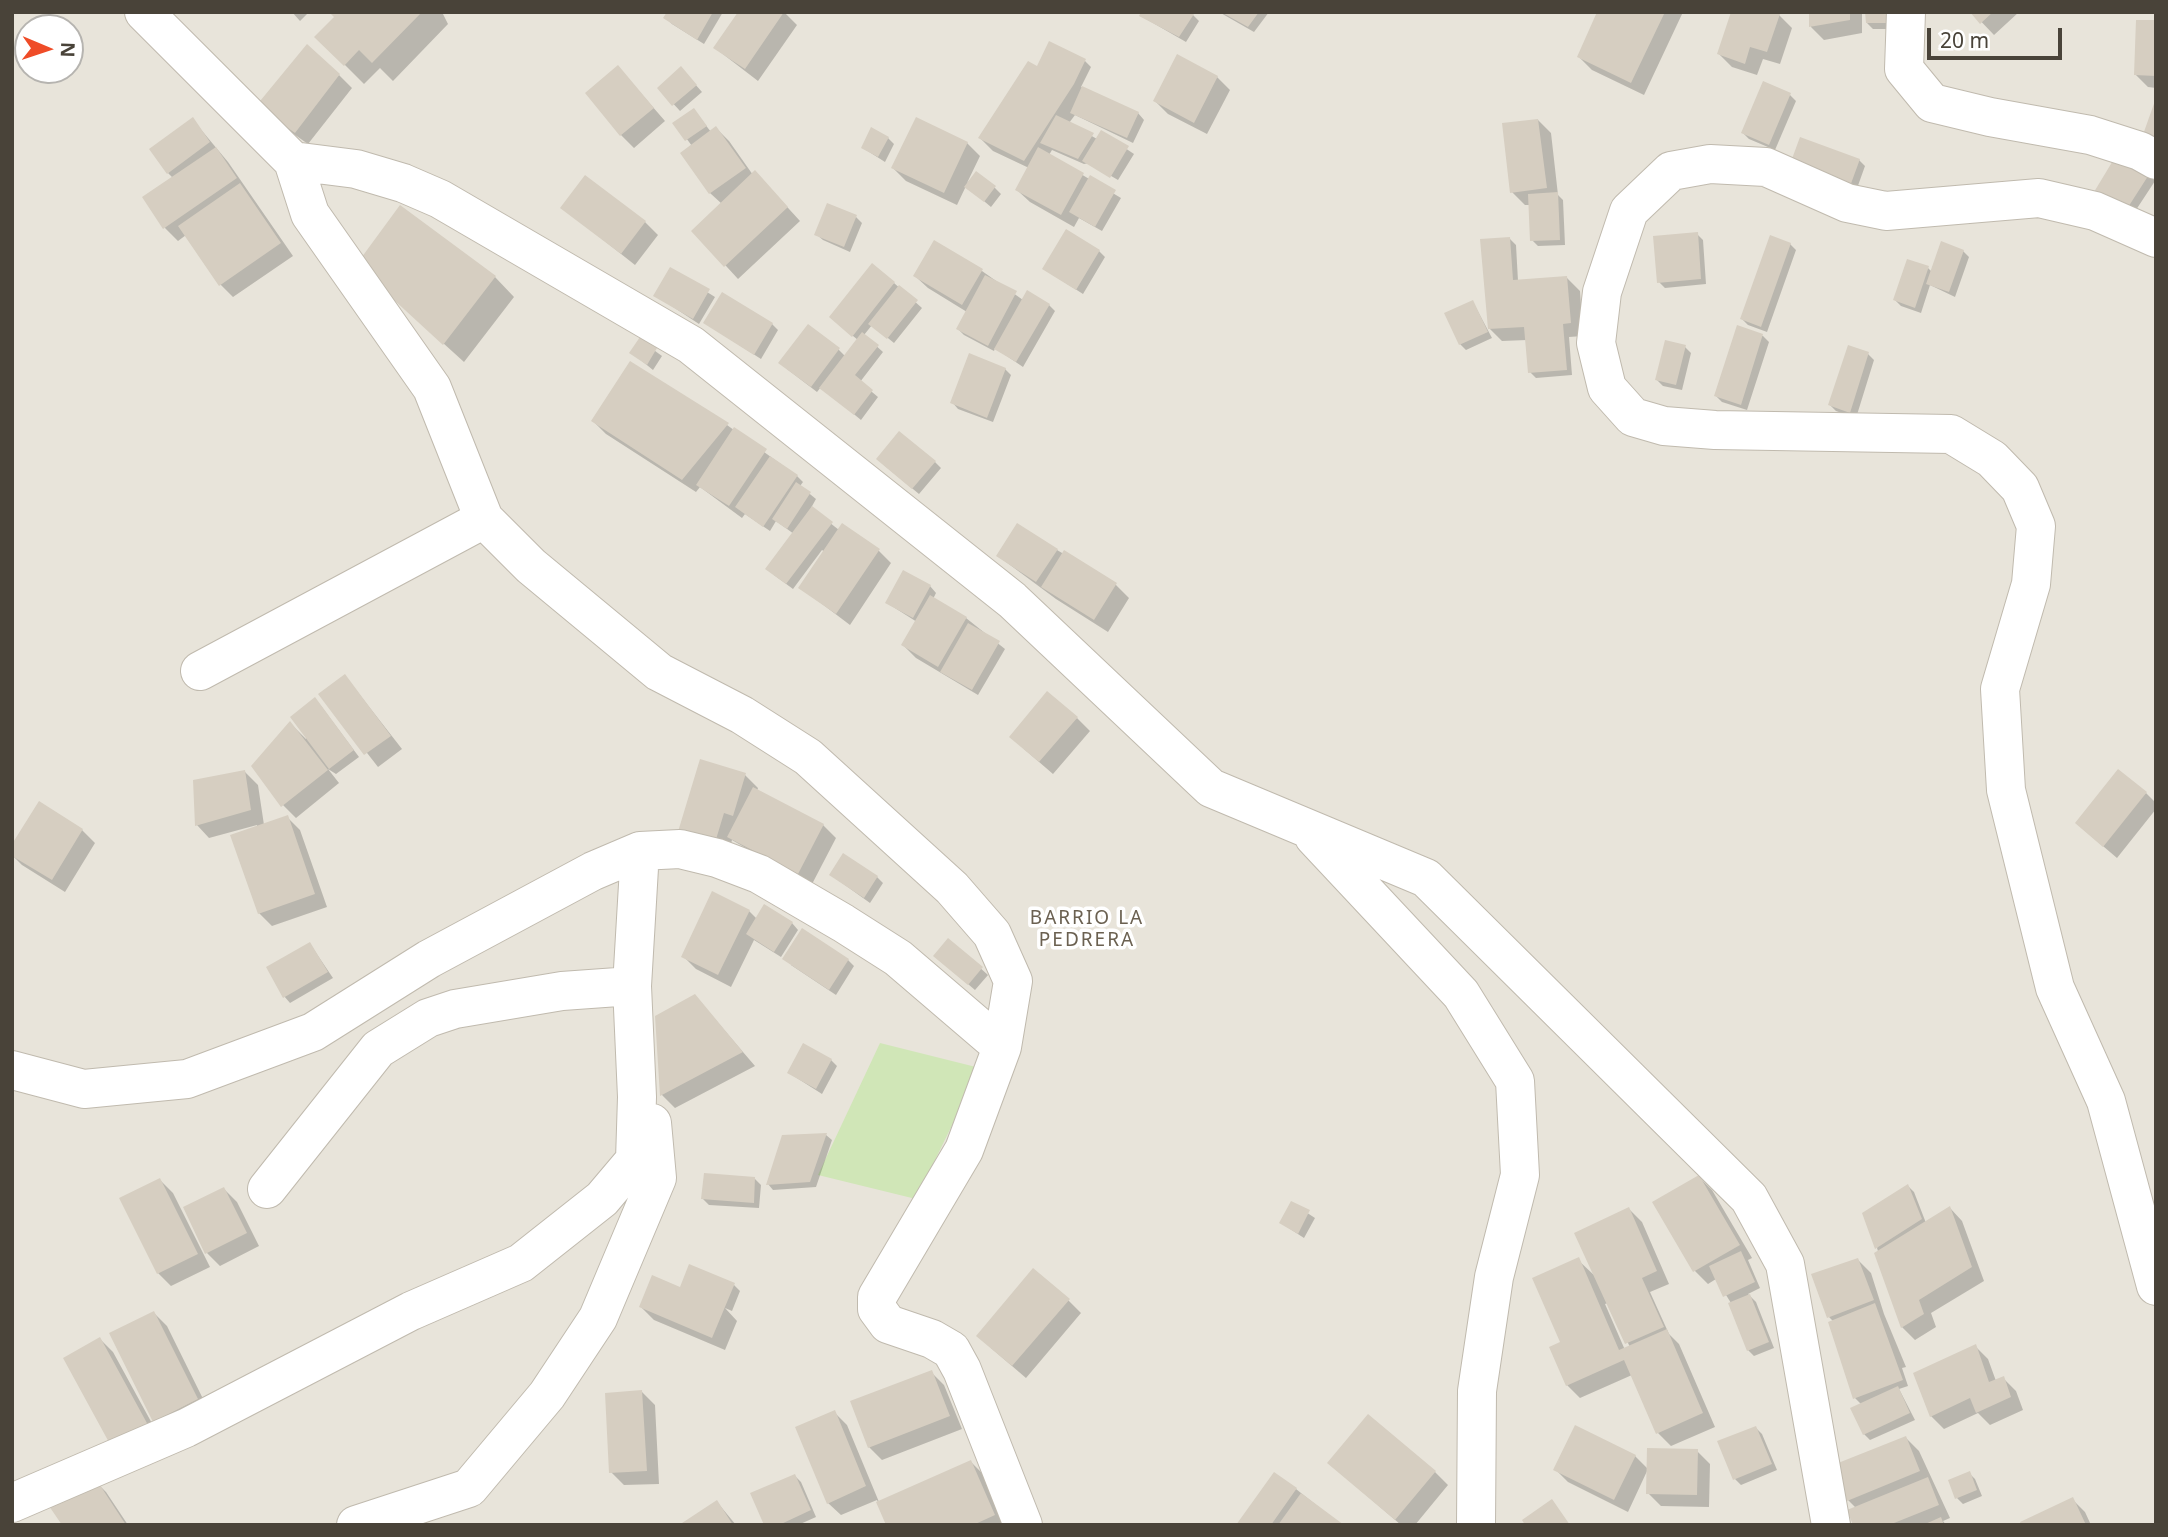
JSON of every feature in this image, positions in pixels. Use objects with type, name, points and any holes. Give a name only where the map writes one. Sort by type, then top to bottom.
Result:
[{"type":"street","points":[[144,12],[293,161],[310,214],[432,388],[484,519],[531,566],[659,672],[741,715],[808,757],[952,888],[992,934],[1013,981],[1002,1047],[964,1150],[877,1297],[877,1309],[888,1324],[932,1339],[951,1350],[962,1370],[1023,1525]]},
{"type":"street","points":[[1906,12],[1904,69],[1932,103],[1990,117],[2090,135],[2140,151],[2156,160]]},
{"type":"street","points":[[293,161],[356,169],[403,183],[440,199],[691,345],[1012,600],[1211,788],[1426,878],[1749,1198],[1785,1264],[1831,1525]]},
{"type":"street","points":[[2156,239],[2095,211],[2039,198],[1886,211],[1847,203],[1766,167],[1710,164],[1671,171],[1629,211],[1602,292],[1596,343],[1607,388],[1633,417],[1664,426],[1715,430],[1951,434],[1992,458],[2020,488],[2036,526],[2031,583],[2000,689],[2006,790],[2055,988],[2106,1101],[2156,1286]]},
{"type":"street","points":[[200,671],[484,519]]},
{"type":"street","points":[[1306,828],[1461,993],[1515,1081],[1520,1175],[1493,1277],[1477,1391],[1476,1525]]},
{"type":"street","points":[[12,1070],[84,1089],[187,1079],[313,1032],[429,959],[532,900],[640,851],[680,849],[717,858],[759,874],[898,958],[1002,1047]]},
{"type":"street","points":[[12,1503],[186,1428],[411,1311],[521,1263],[602,1199],[635,1160],[637,1097],[632,986],[640,851]]},
{"type":"street","points":[[267,1189],[379,1049],[428,1018],[455,1009],[562,991],[632,986]]},
{"type":"street","points":[[356,1525],[469,1488],[547,1395],[598,1318],[657,1178],[652,1123],[637,1097]]},
{"type":"shaded area","points":[[12,12],[2156,12],[2156,1525],[12,1525]]},
{"type":"green space","points":[[880,1043],[980,1068],[916,1199],[818,1175]]},
{"type":"building","points":[[329,12],[422,12],[372,63],[359,50],[344,66],[314,37],[334,17]]},
{"type":"building","points":[[667,12],[713,12],[697,40],[663,18]]},
{"type":"building","points":[[738,12],[784,12],[745,69],[713,48]]},
{"type":"building","points":[[1141,12],[1194,14],[1179,37],[1139,16]]},
{"type":"building","points":[[1221,12],[1259,12],[1248,27]]},
{"type":"building","points":[[1597,12],[1665,12],[1631,83],[1577,57]]},
{"type":"building","points":[[1731,12],[1780,14],[1767,52],[1750,47],[1745,64],[1717,54]]},
{"type":"building","points":[[1809,12],[1850,12],[1850,20],[1809,27]]},
{"type":"building","points":[[1865,12],[1889,12],[1889,23],[1866,23]]},
{"type":"building","points":[[1970,12],[1993,12],[1980,24]]},
{"type":"building","points":[[2136,20],[2156,20],[2156,76],[2134,75]]},
{"type":"building","points":[[1049,41],[1086,59],[1074,84],[1024,161],[978,138],[1028,61],[1037,66]]},
{"type":"building","points":[[307,44],[340,74],[295,133],[256,106]]},
{"type":"building","points":[[1177,54],[1218,76],[1194,123],[1153,101]]},
{"type":"building","points":[[618,65],[654,108],[620,136],[585,93]]},
{"type":"building","points":[[681,66],[697,85],[672,106],[657,88]]},
{"type":"building","points":[[1763,81],[1791,93],[1769,145],[1741,133]]},
{"type":"building","points":[[1082,86],[1139,112],[1127,138],[1070,113]]},
{"type":"building","points":[[2156,98],[2156,149],[2140,143]]},
{"type":"building","points":[[694,108],[707,126],[685,141],[672,123]]},
{"type":"building","points":[[1056,115],[1094,133],[1078,159],[1040,143]]},
{"type":"building","points":[[193,117],[210,142],[167,174],[149,149]]},
{"type":"building","points":[[916,117],[968,142],[944,193],[891,168]]},
{"type":"building","points":[[1538,119],[1547,188],[1510,193],[1502,123]]},
{"type":"building","points":[[716,126],[746,168],[709,194],[680,153]]},
{"type":"building","points":[[871,127],[889,137],[878,157],[861,148]]},
{"type":"building","points":[[1101,130],[1129,146],[1110,178],[1082,161]]},
{"type":"building","points":[[1800,137],[1860,159],[1849,189],[1789,167]]},
{"type":"building","points":[[216,147],[237,178],[163,229],[142,197]]},
{"type":"building","points":[[1038,147],[1084,173],[1061,215],[1015,190]]},
{"type":"building","points":[[2117,154],[2150,173],[2125,212],[2094,192]]},
{"type":"building","points":[[755,170],[788,207],[724,267],[691,231]]},
{"type":"building","points":[[976,171],[996,186],[984,202],[964,187]]},
{"type":"building","points":[[585,175],[646,221],[621,254],[560,208]]},
{"type":"building","points":[[1090,175],[1116,190],[1095,227],[1069,212]]},
{"type":"building","points":[[240,183],[281,243],[219,286],[178,226]]},
{"type":"building","points":[[1558,192],[1560,240],[1530,241],[1528,194]]},
{"type":"building","points":[[827,203],[857,215],[844,247],[814,235]]},
{"type":"building","points":[[400,205],[496,276],[443,345],[356,265]]},
{"type":"building","points":[[1066,229],[1100,250],[1076,290],[1042,269]]},
{"type":"building","points":[[1698,232],[1701,279],[1657,283],[1653,236]]},
{"type":"building","points":[[1770,235],[1791,243],[1761,327],[1740,319]]},
{"type":"building","points":[[1510,237],[1513,280],[1567,276],[1571,323],[1563,324],[1567,370],[1528,373],[1524,327],[1488,329],[1480,239]]},
{"type":"building","points":[[934,240],[983,269],[962,305],[913,276]]},
{"type":"building","points":[[1941,241],[1964,250],[1949,292],[1926,284]]},
{"type":"building","points":[[1907,259],[1929,266],[1915,308],[1893,300]]},
{"type":"building","points":[[872,263],[895,282],[852,337],[829,317]]},
{"type":"building","points":[[670,267],[710,289],[693,319],[653,296]]},
{"type":"building","points":[[985,275],[1017,291],[988,346],[956,329]]},
{"type":"building","points":[[899,285],[918,300],[887,339],[868,324]]},
{"type":"building","points":[[1027,290],[1050,304],[1016,362],[994,349]]},
{"type":"building","points":[[722,292],[773,323],[754,355],[703,323]]},
{"type":"building","points":[[1473,300],[1488,332],[1459,345],[1444,313]]},
{"type":"building","points":[[808,324],[840,348],[811,387],[778,363]]},
{"type":"building","points":[[1737,325],[1763,334],[1741,405],[1714,396]]},
{"type":"building","points":[[862,332],[879,345],[855,375],[873,390],[854,415],[819,388]]},
{"type":"building","points":[[640,337],[657,348],[647,365],[629,353]]},
{"type":"building","points":[[1665,340],[1686,345],[1676,385],[1655,380]]},
{"type":"building","points":[[1848,345],[1869,352],[1850,413],[1828,405]]},
{"type":"building","points":[[969,353],[1006,368],[987,418],[950,403]]},
{"type":"building","points":[[630,361],[729,423],[682,480],[591,421]]},
{"type":"building","points":[[734,427],[767,449],[729,506],[696,485]]},
{"type":"building","points":[[899,431],[936,461],[912,489],[876,459]]},
{"type":"building","points":[[770,456],[798,475],[763,527],[735,507]]},
{"type":"building","points":[[796,482],[811,492],[787,529],[772,519]]},
{"type":"building","points":[[812,506],[833,522],[786,584],[765,569]]},
{"type":"building","points":[[842,523],[880,549],[836,614],[798,588]]},
{"type":"building","points":[[1017,523],[1058,549],[1036,582],[996,556]]},
{"type":"building","points":[[1064,550],[1117,583],[1094,620],[1041,587]]},
{"type":"building","points":[[903,570],[931,585],[913,618],[885,603]]},
{"type":"building","points":[[930,595],[967,617],[938,667],[901,645]]},
{"type":"building","points":[[968,623],[1000,641],[972,690],[940,672]]},
{"type":"building","points":[[345,674],[391,736],[364,755],[318,694]]},
{"type":"building","points":[[1047,691],[1078,717],[1039,762],[1009,737]]},
{"type":"building","points":[[315,697],[354,750],[329,769],[290,717]]},
{"type":"building","points":[[290,721],[328,770],[281,807],[251,766]]},
{"type":"building","points":[[700,759],[746,773],[733,816],[724,813],[714,846],[677,835]]},
{"type":"building","points":[[2118,769],[2147,792],[2103,847],[2075,823]]},
{"type":"building","points":[[245,770],[251,810],[195,826],[193,780]]},
{"type":"building","points":[[753,787],[824,824],[798,874],[727,837]]},
{"type":"building","points":[[39,801],[83,829],[52,880],[12,856],[12,844]]},
{"type":"building","points":[[288,815],[315,894],[258,914],[230,835]]},
{"type":"building","points":[[843,853],[878,876],[864,898],[829,875]]},
{"type":"building","points":[[712,891],[750,910],[718,975],[681,957]]},
{"type":"building","points":[[764,904],[793,922],[774,952],[746,934]]},
{"type":"building","points":[[802,928],[849,959],[829,990],[782,959]]},
{"type":"building","points":[[948,938],[983,967],[968,985],[933,956]]},
{"type":"building","points":[[310,942],[328,972],[283,998],[266,967]]},
{"type":"building","points":[[695,994],[743,1052],[660,1096],[655,1016]]},
{"type":"building","points":[[803,1043],[832,1059],[816,1089],[787,1073]]},
{"type":"building","points":[[827,1133],[810,1182],[766,1185],[782,1135]]},
{"type":"building","points":[[704,1173],[755,1177],[754,1203],[701,1199]]},
{"type":"building","points":[[1699,1175],[1740,1245],[1693,1272],[1652,1202]]},
{"type":"building","points":[[160,1178],[198,1254],[157,1274],[119,1198]]},
{"type":"building","points":[[1908,1184],[1922,1219],[1875,1249],[1862,1213]]},
{"type":"building","points":[[224,1187],[247,1233],[205,1254],[183,1207]]},
{"type":"building","points":[[1291,1201],[1310,1210],[1298,1234],[1279,1223]]},
{"type":"building","points":[[1950,1206],[1972,1267],[1919,1300],[1924,1314],[1901,1328],[1874,1253]]},
{"type":"building","points":[[1629,1207],[1657,1271],[1642,1278],[1664,1327],[1625,1344],[1574,1233]]},
{"type":"building","points":[[1741,1251],[1755,1282],[1723,1297],[1709,1266]]},
{"type":"building","points":[[1579,1257],[1619,1350],[1667,1329],[1703,1413],[1656,1434],[1624,1360],[1566,1386],[1549,1347],[1560,1342],[1532,1278]]},
{"type":"building","points":[[1858,1258],[1874,1300],[1827,1318],[1811,1274]]},
{"type":"building","points":[[689,1264],[735,1283],[712,1338],[639,1307],[652,1275],[680,1287]]},
{"type":"building","points":[[1033,1268],[1070,1299],[1012,1366],[976,1336]]},
{"type":"building","points":[[1750,1294],[1769,1342],[1747,1351],[1728,1303]]},
{"type":"building","points":[[1875,1303],[1903,1380],[1853,1399],[1828,1322]]},
{"type":"building","points":[[154,1311],[198,1399],[153,1422],[109,1333]]},
{"type":"building","points":[[100,1337],[148,1425],[111,1446],[63,1358]]},
{"type":"building","points":[[1976,1344],[1989,1382],[2004,1376],[2011,1397],[1976,1413],[1970,1398],[1930,1417],[1913,1373]]},
{"type":"building","points":[[932,1370],[950,1416],[868,1448],[850,1401]]},
{"type":"building","points":[[1898,1386],[1910,1413],[1863,1435],[1850,1408]]},
{"type":"building","points":[[642,1390],[647,1471],[609,1473],[605,1393]]},
{"type":"building","points":[[835,1410],[866,1486],[827,1504],[795,1427]]},
{"type":"building","points":[[1368,1414],[1436,1471],[1395,1520],[1327,1463]]},
{"type":"building","points":[[1575,1425],[1636,1455],[1614,1500],[1553,1470]]},
{"type":"building","points":[[1756,1426],[1772,1464],[1733,1480],[1717,1441]]},
{"type":"building","points":[[1906,1436],[1920,1471],[1847,1501],[1833,1465]]},
{"type":"building","points":[[1647,1448],[1698,1449],[1697,1495],[1646,1494]]},
{"type":"building","points":[[971,1460],[995,1515],[973,1525],[886,1525],[876,1502]]},
{"type":"building","points":[[1970,1471],[1977,1490],[1955,1499],[1948,1480]]},
{"type":"building","points":[[1274,1472],[1297,1488],[1271,1525],[1236,1525]]},
{"type":"building","points":[[795,1474],[811,1510],[779,1525],[764,1525],[750,1493]]},
{"type":"building","points":[[94,1476],[126,1525],[62,1525],[49,1506]]},
{"type":"building","points":[[1928,1477],[1939,1505],[1889,1525],[1853,1525],[1847,1510]]},
{"type":"building","points":[[1301,1493],[1344,1525],[1278,1525]]},
{"type":"building","points":[[2073,1497],[2086,1525],[2021,1525],[2020,1522]]},
{"type":"building","points":[[1552,1499],[1570,1525],[1525,1525],[1522,1520]]},
{"type":"building","points":[[717,1500],[733,1525],[679,1525]]},
{"type":"building","points":[[1941,1517],[1944,1525],[1923,1525]]},
{"type":"district","name":"BARRIO LA PEDRERA","points":[[1087,930]]}]
